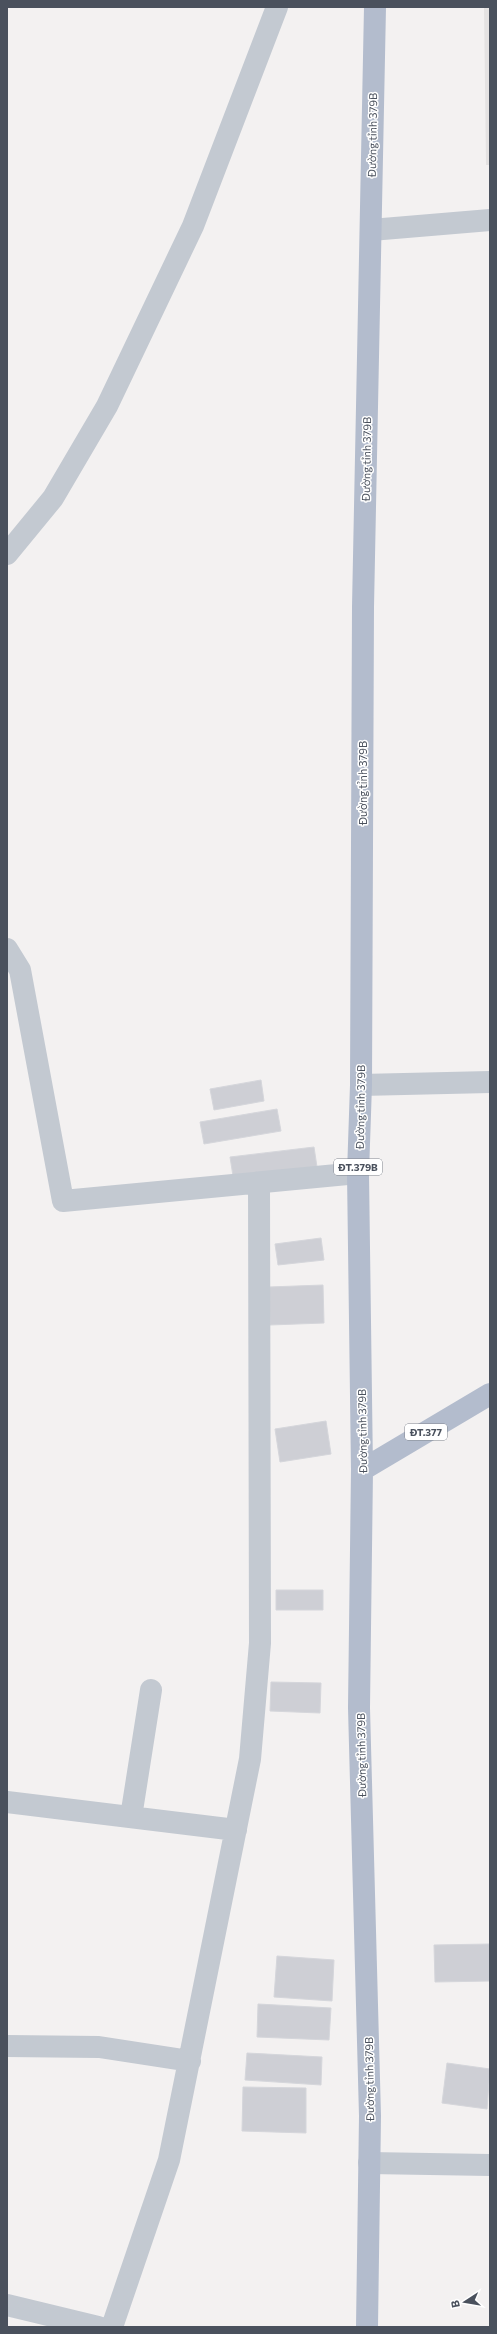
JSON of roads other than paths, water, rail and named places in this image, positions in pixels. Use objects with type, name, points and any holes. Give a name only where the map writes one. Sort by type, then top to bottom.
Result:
[{"type":"main road","name":"Đường tỉnh 379B","points":[[367,2327],[369,2164],[360,1708],[362,1470],[358,1173],[361,1085],[363,607],[375,7]]},
{"type":"main road","name":"ĐT.377","points":[[362,1470],[490,1394]]},
{"type":"street","points":[[7,554],[53,498],[107,406],[193,226],[277,7]]},
{"type":"street","points":[[370,230],[490,220]]},
{"type":"street","points":[[7,949],[20,970],[63,1201],[358,1173]]},
{"type":"street","points":[[361,1085],[490,1082]]},
{"type":"street","points":[[112,2327],[170,2160],[250,1760],[260,1643],[259,1183]]},
{"type":"street","points":[[131,1817],[151,1690]]},
{"type":"street","points":[[7,1802],[236,1830]]},
{"type":"street","points":[[7,2046],[99,2047],[190,2061]]},
{"type":"street","points":[[369,2164],[490,2165]]},
{"type":"street","points":[[7,2305],[98,2327]]}]
